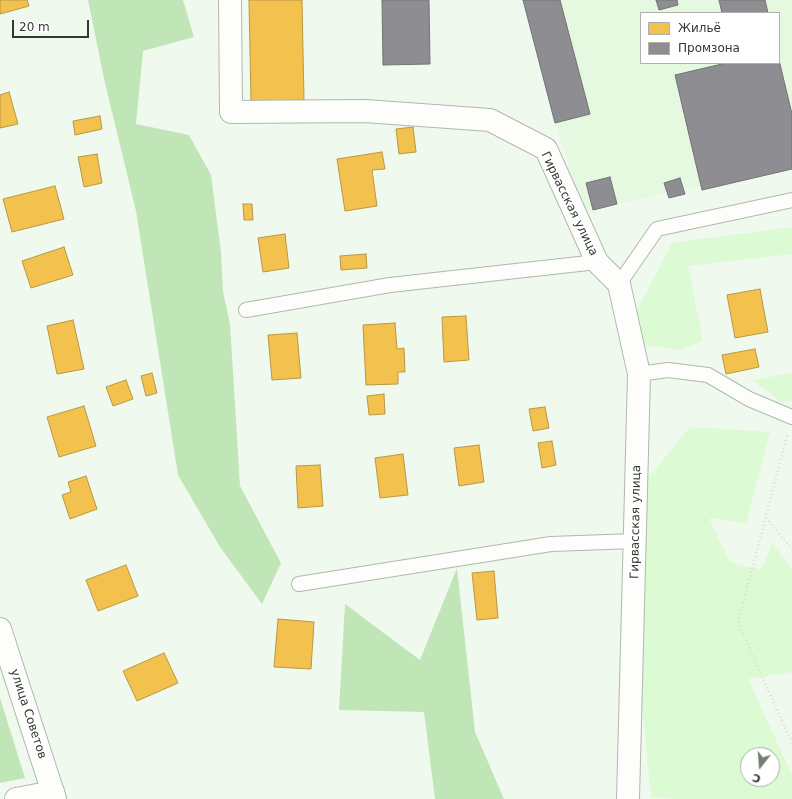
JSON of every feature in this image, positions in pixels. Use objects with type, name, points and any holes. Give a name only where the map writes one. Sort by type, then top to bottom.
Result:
[{"type":"street","name":"Гирвасская улица","points":[[230,0],[231,112],[365,111],[490,120],[546,149],[597,262],[619,284],[640,374],[630,774],[628,799]]},
{"type":"street","name":"улица Советов","points":[[0,630],[54,795]]},
{"type":"street","points":[[16,799],[54,795]]},
{"type":"lane","points":[[619,284],[657,229],[792,200]]},
{"type":"lane","points":[[246,310],[390,285],[597,262]]},
{"type":"lane","points":[[640,374],[668,370],[708,375],[749,399],[792,416]]},
{"type":"lane","points":[[298,584],[551,544],[635,541]]},
{"type":"path","points":[[788,433],[738,623],[792,743]]},
{"type":"path","points":[[766,517],[792,549]]},
{"type":"shaded area","points":[[523,0],[792,0],[792,169],[702,190],[701,186],[684,190],[685,194],[669,198],[667,193],[584,211],[555,123]]},
{"type":"shaded area","points":[[792,227],[792,254],[688,266],[703,341],[680,350],[644,345],[636,312],[672,243]]},
{"type":"shaded area","points":[[792,373],[792,401],[780,402],[753,380]]},
{"type":"shaded area","points":[[690,427],[770,432],[746,523],[709,518],[730,562],[761,570],[772,543],[792,569],[792,672],[748,679],[779,747],[740,747],[740,787],[780,787],[780,749],[792,775],[792,799],[675,799],[651,797],[638,664],[647,479]]},
{"type":"green space","points":[[88,0],[183,0],[194,37],[143,51],[136,124],[189,135],[211,175],[221,252],[223,292],[230,324],[240,486],[281,563],[262,604],[220,547],[178,475],[136,211],[104,79]]},
{"type":"green space","points":[[457,568],[475,732],[504,799],[435,799],[424,712],[339,710],[345,604],[420,660]]},
{"type":"green space","points":[[0,698],[25,778],[0,783]]},
{"type":"building: Жильё","points":[[0,0],[27,0],[29,6],[0,14]]},
{"type":"building: Жильё","points":[[249,0],[302,0],[304,100],[251,101]]},
{"type":"building: Жильё","points":[[9,92],[18,124],[0,128],[0,95]]},
{"type":"building: Жильё","points":[[100,116],[102,129],[75,135],[73,121]]},
{"type":"building: Жильё","points":[[413,127],[416,152],[399,154],[396,129]]},
{"type":"building: Жильё","points":[[382,152],[385,169],[372,170],[377,206],[345,211],[337,159]]},
{"type":"building: Жильё","points":[[97,154],[102,183],[84,187],[78,157]]},
{"type":"building: Жильё","points":[[55,186],[64,219],[12,232],[3,199]]},
{"type":"building: Жильё","points":[[243,204],[252,204],[253,220],[244,220]]},
{"type":"building: Жильё","points":[[285,234],[289,268],[263,272],[258,238]]},
{"type":"building: Жильё","points":[[64,247],[73,275],[31,288],[22,261]]},
{"type":"building: Жильё","points":[[366,254],[367,268],[341,270],[340,256]]},
{"type":"building: Жильё","points":[[760,289],[768,332],[735,338],[727,295]]},
{"type":"building: Жильё","points":[[466,316],[469,360],[444,362],[442,317]]},
{"type":"building: Жильё","points":[[73,320],[84,369],[57,374],[47,326]]},
{"type":"building: Жильё","points":[[395,323],[397,349],[404,348],[405,372],[398,372],[398,384],[366,385],[363,325]]},
{"type":"building: Жильё","points":[[297,333],[301,378],[272,380],[268,335]]},
{"type":"building: Жильё","points":[[755,349],[759,367],[726,374],[722,355]]},
{"type":"building: Жильё","points":[[152,373],[157,393],[146,396],[141,376]]},
{"type":"building: Жильё","points":[[126,380],[133,399],[113,406],[106,387]]},
{"type":"building: Жильё","points":[[384,394],[385,414],[369,415],[367,396]]},
{"type":"building: Жильё","points":[[84,406],[96,446],[59,457],[47,417]]},
{"type":"building: Жильё","points":[[545,407],[549,428],[533,431],[529,409]]},
{"type":"building: Жильё","points":[[552,441],[556,465],[542,468],[538,443]]},
{"type":"building: Жильё","points":[[479,445],[484,482],[459,486],[454,448]]},
{"type":"building: Жильё","points":[[403,454],[408,495],[380,498],[375,458]]},
{"type":"building: Жильё","points":[[320,465],[323,506],[298,508],[296,466]]},
{"type":"building: Жильё","points":[[86,476],[97,509],[70,519],[62,495],[71,492],[68,482]]},
{"type":"building: Жильё","points":[[126,565],[138,596],[98,611],[86,580]]},
{"type":"building: Жильё","points":[[494,571],[498,618],[477,620],[472,573]]},
{"type":"building: Жильё","points":[[278,619],[314,622],[311,669],[274,667]]},
{"type":"building: Жильё","points":[[164,653],[178,683],[137,701],[123,671]]},
{"type":"building: Промзона","points":[[382,0],[429,0],[430,64],[383,65]]},
{"type":"building: Промзона","points":[[523,0],[560,0],[590,114],[555,123]]},
{"type":"building: Промзона","points":[[656,0],[677,0],[678,5],[659,10]]},
{"type":"building: Промзона","points":[[719,0],[765,0],[768,12],[722,12]]},
{"type":"building: Промзона","points":[[722,64],[780,64],[792,114],[792,169],[702,190],[675,75]]},
{"type":"building: Промзона","points":[[610,177],[617,204],[593,210],[586,183]]},
{"type":"building: Промзона","points":[[680,178],[685,194],[669,198],[664,183]]}]
